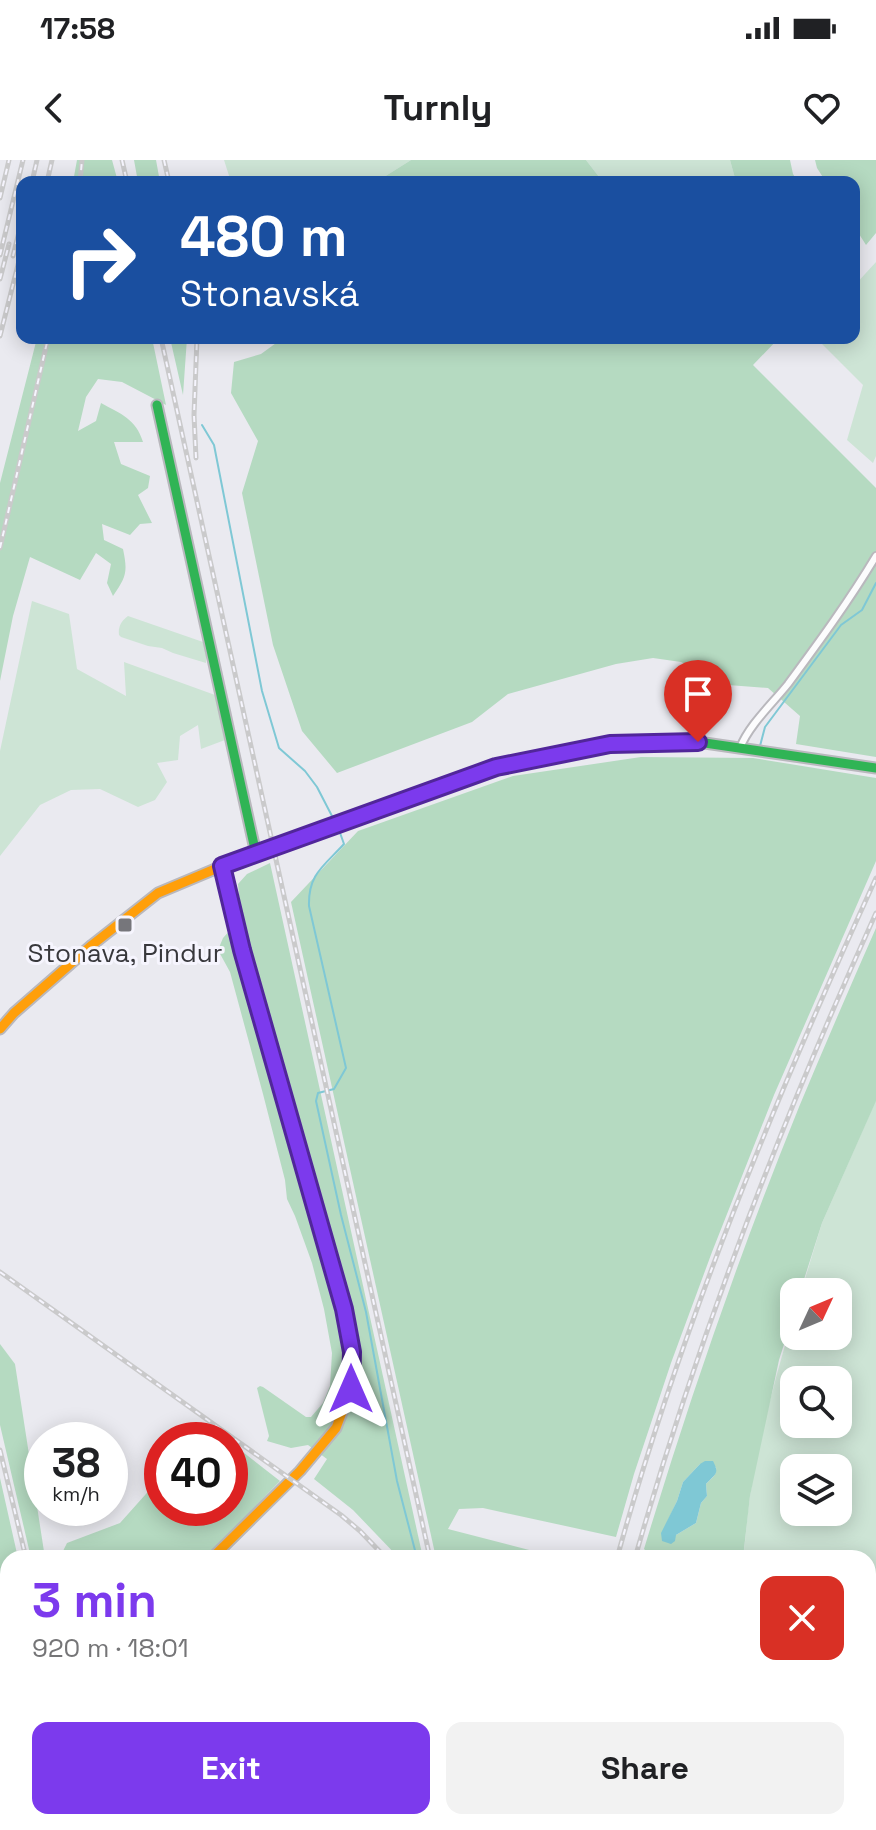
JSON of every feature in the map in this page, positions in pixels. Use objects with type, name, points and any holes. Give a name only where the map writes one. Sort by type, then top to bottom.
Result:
[{"type":"street","points":[[157,405],[256,854]]},
{"type":"street","points":[[740,748],[746,734],[770,708],[830,628],[876,556]]},
{"type":"street","points":[[0,1029],[92,945],[158,893],[222,866],[496,767],[610,744],[698,742],[876,768]]},
{"type":"street","points":[[220,1550],[300,1471],[336,1428],[351,1389],[352,1352],[344,1309],[242,950],[222,866]]},
{"type":"green space","points":[[77,160],[112,160],[116,176],[74,176]]},
{"type":"green space","points":[[134,160],[156,160],[159,176],[137,176]]},
{"type":"green space","points":[[224,160],[411,160],[386,176],[229,176]]},
{"type":"green space","points":[[411,160],[586,160],[598,176],[386,176]]},
{"type":"green space","points":[[586,160],[730,160],[734,176],[598,176]]},
{"type":"green space","points":[[730,160],[790,160],[794,176],[734,176]]},
{"type":"green space","points":[[815,160],[876,160],[876,233],[866,245],[860,236],[860,176],[822,176]]},
{"type":"green space","points":[[876,262],[876,456],[873,463],[847,440],[863,385],[822,344],[860,344],[860,279]]},
{"type":"green space","points":[[35,344],[153,344],[166,405],[122,382],[98,379],[86,397],[78,431],[96,421],[101,403],[127,418],[136,428],[143,442],[114,442],[121,464],[150,476],[148,488],[138,495],[152,523],[140,524],[130,535],[102,524],[104,540],[123,549],[125,557],[125,574],[113,596],[107,583],[111,564],[96,553],[80,580],[30,557],[13,616],[0,681],[0,483]]},
{"type":"green space","points":[[171,344],[187,344],[183,395]]},
{"type":"green space","points":[[275,344],[773,344],[753,365],[876,488],[876,757],[796,744],[800,716],[768,688],[728,685],[681,662],[653,658],[616,664],[508,694],[472,722],[337,773],[302,731],[273,645],[242,493],[258,441],[231,393],[234,362],[261,354]]},
{"type":"green space","points":[[32,601],[69,614],[77,669],[126,696],[124,662],[215,695],[225,740],[201,749],[198,725],[180,736],[178,760],[157,763],[167,782],[155,800],[138,807],[100,789],[71,790],[40,805],[0,856],[0,751]]},
{"type":"green space","points":[[128,616],[203,642],[206,663],[121,637],[120,627]]},
{"type":"green space","points":[[641,757],[753,758],[876,778],[876,861],[774,1095],[712,1252],[671,1363],[616,1537],[483,1508],[459,1509],[448,1529],[529,1550],[434,1550],[291,902],[358,831],[513,776]]},
{"type":"green space","points":[[270,863],[421,1550],[391,1550],[353,1510],[314,1479],[327,1459],[308,1445],[291,1448],[267,1441],[269,1436],[257,1388],[263,1387],[306,1417],[311,1417],[323,1403],[330,1386],[332,1353],[312,1263],[287,1199],[285,1180],[230,972],[218,950],[223,938],[241,918],[238,884],[247,874]]},
{"type":"green space","points":[[876,928],[876,1101],[822,1223],[804,1278],[780,1278],[782,1350],[750,1496],[744,1550],[645,1550],[697,1382],[777,1162]],"holes":[[[700,1464],[716,1467],[715,1474],[706,1484],[707,1496],[701,1503],[696,1523],[676,1535],[662,1533],[683,1482]]]},
{"type":"green space","points":[[876,1100],[876,1550],[744,1550],[750,1496],[775,1382],[784,1350],[852,1350],[852,1278],[805,1278],[822,1223]]},
{"type":"green space","points":[[0,1344],[15,1364],[24,1422],[24,1526],[40,1526],[44,1550],[29,1550],[0,1425]]},
{"type":"green space","points":[[248,1456],[280,1481],[248,1514]]},
{"type":"green space","points":[[0,1478],[16,1550],[0,1550]]},
{"type":"green space","points":[[144,1496],[144,1526],[236,1526],[213,1550],[64,1550],[67,1543],[112,1526],[128,1526],[128,1514]]},
{"type":"water","points":[[705,1461],[713,1461],[716,1471],[706,1484],[707,1496],[701,1503],[696,1523],[676,1535],[671,1544],[662,1541],[661,1533],[683,1482]]},
{"type":"waterway","points":[[202,425],[214,445],[262,691],[279,748],[305,771],[333,818]]},
{"type":"waterway","points":[[760,746],[765,727],[841,625],[862,610],[876,583]]},
{"type":"waterway","points":[[339,830],[344,844],[314,878],[309,906],[346,1068],[334,1089],[318,1093],[316,1101],[366,1312],[397,1481],[415,1550]]},
{"type":"railway","points":[[0,198],[9,160]]},
{"type":"railway","points":[[19,176],[23,160]]},
{"type":"railway","points":[[33,176],[37,160]]},
{"type":"railway","points":[[48,176],[52,160]]},
{"type":"railway","points":[[81,176],[82,160]]},
{"type":"railway","points":[[122,160],[126,176]]},
{"type":"railway","points":[[164,160],[168,176]]},
{"type":"railway","points":[[0,255],[16,189]]},
{"type":"railway","points":[[0,279],[9,244]]},
{"type":"railway","points":[[13,256],[16,244]]},
{"type":"railway","points":[[0,336],[16,273]]},
{"type":"railway","points":[[0,548],[47,344]]},
{"type":"railway","points":[[162,344],[428,1550]]},
{"type":"railway","points":[[196,458],[197,344]]},
{"type":"railway","points":[[619,1550],[671,1384],[733,1213],[802,1045],[876,878]]},
{"type":"railway","points":[[637,1550],[686,1393],[744,1231],[807,1071],[876,913]]},
{"type":"railway","points":[[0,1272],[341,1515],[378,1550]]},
{"type":"railway","points":[[0,1450],[24,1550]]},
{"type":"traffic: fast","points":[[157,405],[256,854]]},
{"type":"traffic: fast","points":[[220,867],[496,767],[610,744],[698,742],[876,768]]},
{"type":"traffic: fast","points":[[222,866],[242,950],[344,1309],[352,1355]]},
{"type":"traffic: slow","points":[[0,1029],[92,945],[158,893],[220,867]]},
{"type":"traffic: slow","points":[[220,1550],[300,1471],[336,1428],[351,1389],[352,1355]]},
{"type":"place","name":"Stonava, Pindur","points":[[125,925]]},
{"type":"route","points":[[351,1389],[352,1352],[344,1309],[242,950],[222,866],[496,767],[610,744],[698,742]]}]
